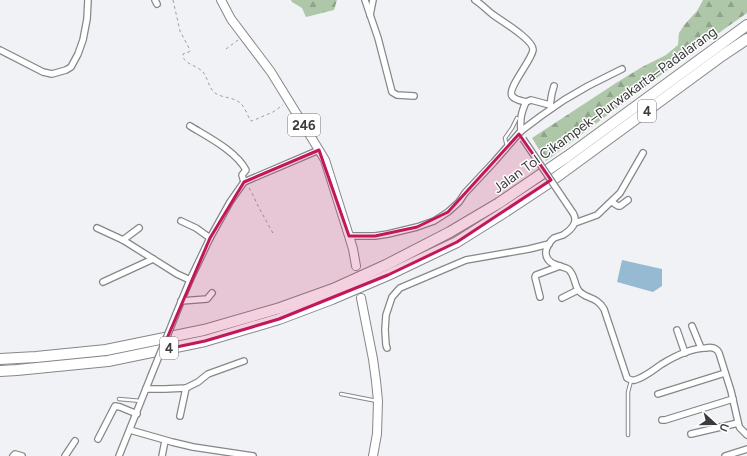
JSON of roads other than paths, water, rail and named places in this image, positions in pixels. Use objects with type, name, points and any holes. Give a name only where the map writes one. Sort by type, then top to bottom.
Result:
[{"type":"highway","name":"Jalan Tol Cikampek–Purwakarta–Padalarang","points":[[0,359],[114,349],[204,330],[280,308],[332,289],[386,265],[450,232],[499,203],[568,156],[747,25]]},
{"type":"highway","name":"Jalan Tol Cikampek–Purwakarta–Padalarang","points":[[0,371],[108,361],[205,341],[279,319],[332,299],[388,275],[457,242],[500,215],[546,184],[717,59],[747,39]]},
{"type":"main road","name":"246","points":[[221,0],[231,19],[271,72],[325,160],[353,249],[356,266]]},
{"type":"main road","points":[[362,298],[373,359],[378,401],[377,434],[373,456]]},
{"type":"street","points":[[0,50],[43,72],[52,74],[66,70],[71,67],[83,40],[87,18],[88,0]]},
{"type":"street","points":[[365,0],[378,38],[392,92],[397,95],[414,96]]},
{"type":"street","points":[[370,15],[373,0]]},
{"type":"street","points":[[475,0],[492,14],[519,32],[533,47],[529,59],[513,86],[511,94],[514,98],[526,102],[531,100],[551,107]]},
{"type":"street","points":[[349,236],[375,236],[388,234],[434,221],[448,212],[459,202],[465,193],[520,133],[551,107],[622,69]]},
{"type":"street","points":[[551,107],[554,86]]},
{"type":"street","points":[[526,102],[520,121],[520,133],[576,218],[571,229],[554,238],[549,244],[545,253],[547,259],[550,262],[567,269],[570,272],[578,290],[602,305],[627,378],[631,381],[634,381],[685,353],[701,348],[712,347],[718,350],[733,399],[738,423],[740,428],[747,435]]},
{"type":"street","points":[[190,126],[235,155],[246,170],[242,175],[244,182]]},
{"type":"street","points":[[119,456],[190,280],[210,238],[230,202],[244,182],[319,150]]},
{"type":"street","points":[[575,223],[597,215],[612,202],[620,193],[643,153]]},
{"type":"street","points":[[612,202],[621,206],[628,200]]},
{"type":"street","points":[[181,221],[196,228],[210,238]]},
{"type":"street","points":[[97,228],[124,240],[177,274],[190,280]]},
{"type":"street","points":[[124,240],[139,228]]},
{"type":"street","points":[[387,348],[385,330],[386,315],[392,297],[400,288],[466,260],[549,244]]},
{"type":"street","points":[[103,282],[153,259]]},
{"type":"street","points":[[540,297],[536,275],[560,266]]},
{"type":"street","points":[[562,298],[578,290]]},
{"type":"street","points":[[181,301],[207,299],[212,293]]},
{"type":"street","points":[[692,326],[701,348]]},
{"type":"street","points":[[677,330],[685,353]]},
{"type":"street","points":[[146,389],[186,388],[198,382],[208,374],[244,361]]},
{"type":"street","points":[[658,394],[725,373]]},
{"type":"street","points":[[180,416],[186,388]]},
{"type":"street","points":[[662,420],[733,399]]},
{"type":"street","points":[[98,440],[115,406],[137,414]]},
{"type":"street","points":[[691,434],[738,423]]},
{"type":"street","points":[[130,430],[193,447],[251,456]]},
{"type":"street","points":[[162,456],[165,440]]},
{"type":"street","points":[[65,456],[75,441]]},
{"type":"street","points":[[725,456],[747,449]]},
{"type":"street","points":[[13,456],[14,454],[17,454],[22,456]]},
{"type":"lane","points":[[507,147],[505,138],[517,118]]},
{"type":"lane","points":[[628,435],[628,392],[631,381]]},
{"type":"lane","points":[[341,394],[378,401]]},
{"type":"lane","points":[[119,399],[141,402]]},
{"type":"water","points":[[622,260],[662,269],[662,286],[653,292],[617,282]]}]
